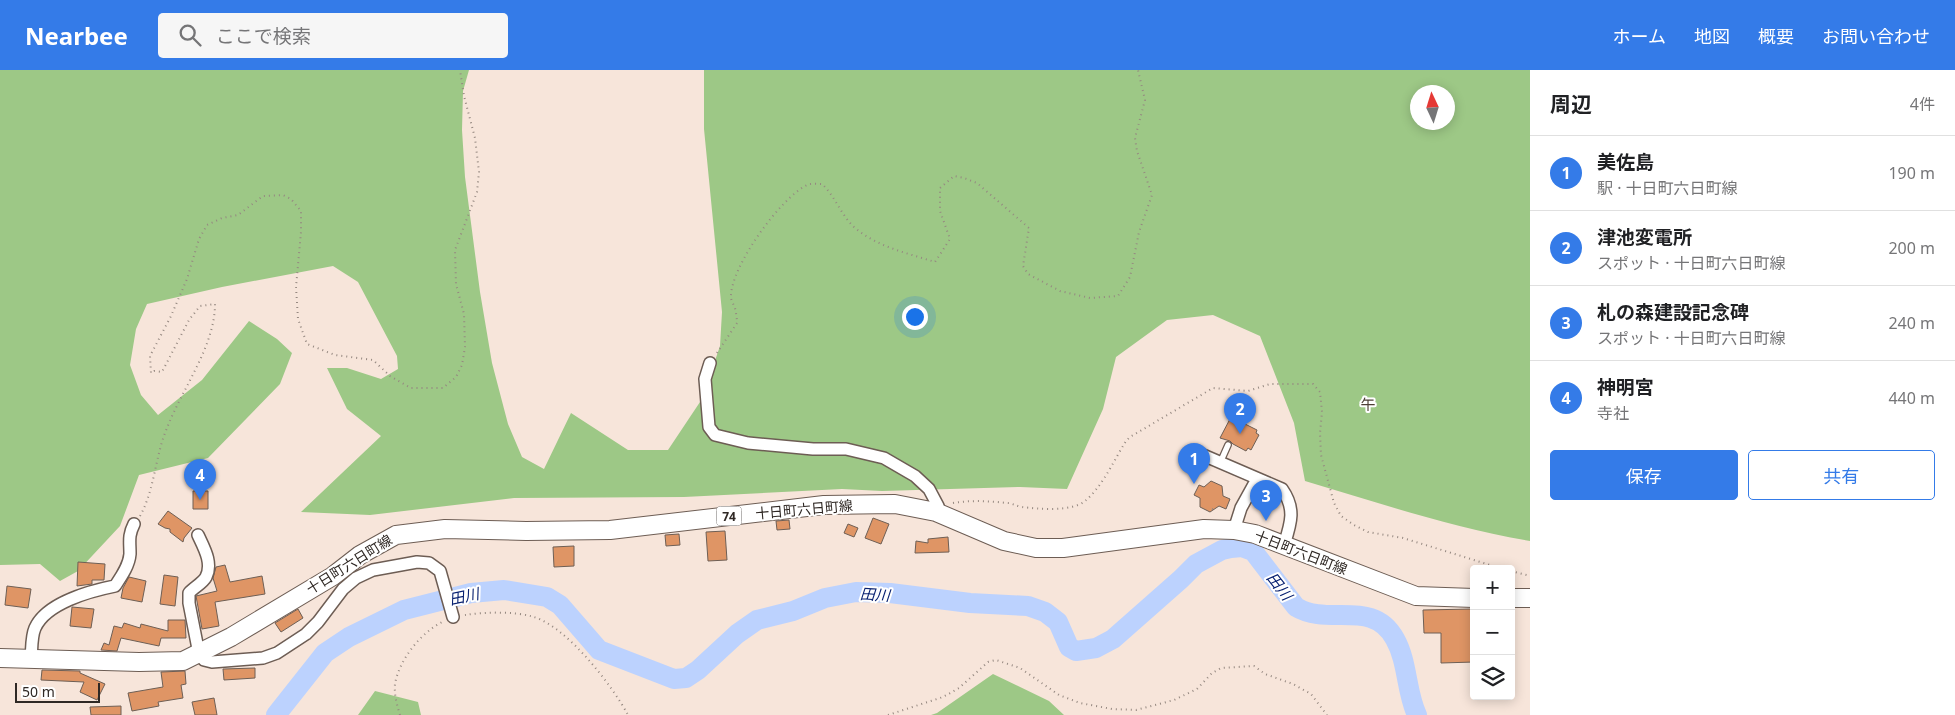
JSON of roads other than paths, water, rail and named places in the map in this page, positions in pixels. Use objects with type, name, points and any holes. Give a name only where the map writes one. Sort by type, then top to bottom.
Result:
[{"type":"main road","name":"十日町六日町線","points":[[0,658],[139,662],[183,661],[200,654],[333,576],[360,555],[396,534],[445,529],[526,531],[610,530],[824,505],[895,504],[937,509],[1004,541],[1036,548],[1063,548],[1204,529],[1234,530],[1255,534],[1416,596],[1470,598]]},
{"type":"main road","points":[[1515,598],[1530,598]]},
{"type":"street","points":[[710,363],[705,378],[710,427],[714,435],[748,443],[813,449],[846,449],[884,458],[915,476],[929,490],[937,509]]},
{"type":"street","points":[[1196,452],[1282,489],[1289,499],[1290,523],[1284,545]]},
{"type":"street","points":[[1234,530],[1241,508],[1256,479]]},
{"type":"street","points":[[31,659],[35,629],[44,616],[63,602],[100,589],[115,586],[124,573],[130,556],[129,534],[134,524]]},
{"type":"street","points":[[198,535],[207,554],[209,566],[206,578],[189,593],[189,603],[200,654],[204,660],[212,662],[263,658],[277,653],[306,634],[356,578],[373,570],[417,562],[429,563],[440,571],[453,617]]},
{"type":"lane","points":[[1220,463],[1228,445]]},
{"type":"waterway","name":"田川","points":[[276,715],[325,653],[349,637],[404,610],[471,593],[504,590],[547,597],[560,605],[599,650],[674,679],[686,678],[698,670],[737,634],[757,620],[793,611],[825,598],[856,592],[890,593],[970,603],[1028,606],[1045,612],[1058,622],[1069,647],[1076,651],[1096,648],[1113,639],[1196,564],[1222,550],[1242,547],[1253,551],[1296,607],[1322,615],[1363,616],[1375,620],[1386,627],[1399,648],[1413,706],[1417,715]]},
{"type":"place","name":"津池変電所","points":[[1240,434]]},
{"type":"place","name":"美佐島","points":[[1194,484]]},
{"type":"place","name":"神明宮","points":[[200,500]]},
{"type":"place","name":"札の森建設記念碑","points":[[1266,521]]},
{"type":"district","name":"午","points":[[1368,404]]}]
